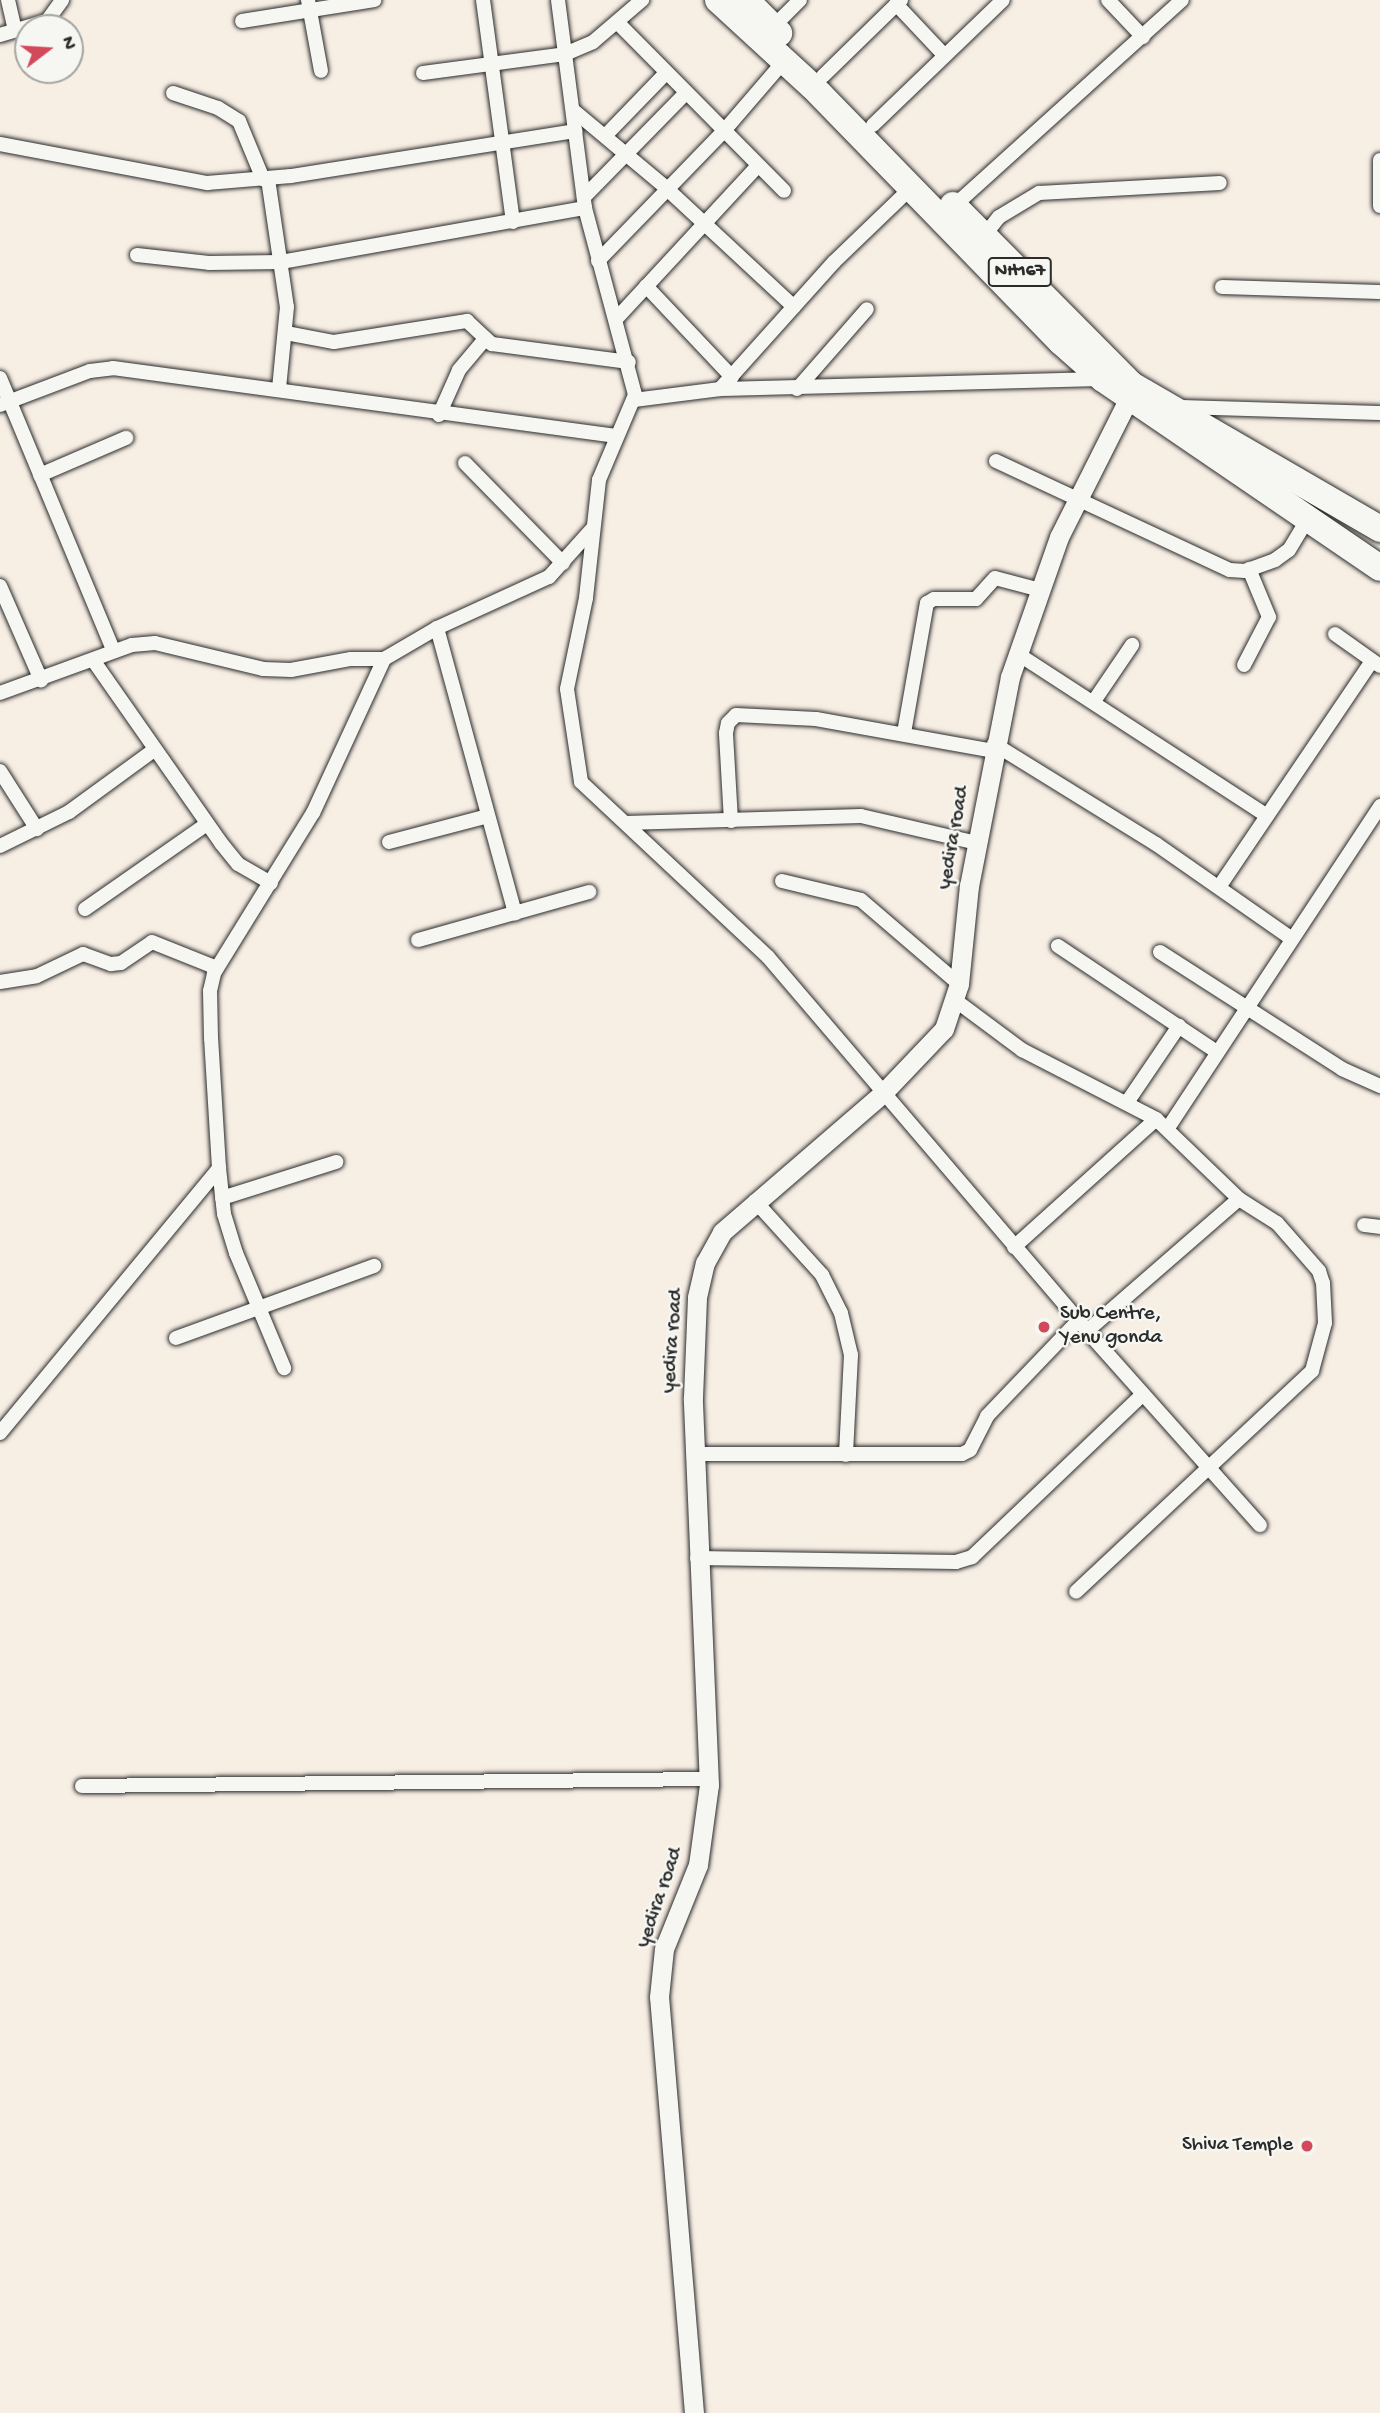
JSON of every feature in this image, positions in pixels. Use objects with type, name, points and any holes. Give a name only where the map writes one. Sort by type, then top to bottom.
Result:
[{"type":"highway","name":"NH167","points":[[718,0],[785,60],[913,186],[1060,342],[1103,379],[1380,568]]},
{"type":"highway","name":"NH167","points":[[746,0],[1132,385],[1380,529]]},
{"type":"main road","name":"yedira road","points":[[694,2413],[659,1997],[664,1949],[698,1865],[709,1779],[698,1558],[693,1348],[705,1263],[722,1232],[883,1093],[944,1029],[957,992],[977,843],[994,747],[1018,654],[1040,590],[1077,500],[1129,398]]},
{"type":"street","points":[[8,0],[14,26]]},
{"type":"street","points":[[242,21],[309,5],[374,0]]},
{"type":"street","points":[[482,0],[513,222]]},
{"type":"street","points":[[558,0],[585,203],[598,261],[629,362],[634,400],[615,436],[598,480],[567,703],[581,782],[748,935],[843,1040],[883,1093],[1082,1326],[1261,1525]]},
{"type":"street","points":[[422,73],[565,54],[618,23],[642,0]]},
{"type":"street","points":[[773,27],[800,0]]},
{"type":"street","points":[[873,125],[1002,0]]},
{"type":"street","points":[[1108,0],[1143,37]]},
{"type":"street","points":[[954,206],[1182,0]]},
{"type":"street","points":[[823,76],[898,2],[944,55]]},
{"type":"street","points":[[309,5],[321,71]]},
{"type":"street","points":[[618,23],[784,191]]},
{"type":"street","points":[[598,261],[723,132],[785,60]]},
{"type":"street","points":[[606,135],[666,73]]},
{"type":"street","points":[[173,93],[218,108],[239,121],[266,179],[281,262],[286,333],[279,389]]},
{"type":"street","points":[[137,256],[209,263],[281,262],[513,222],[585,203],[686,93]]},
{"type":"street","points":[[573,110],[606,135],[704,222],[794,307]]},
{"type":"street","points":[[0,144],[207,183],[266,179],[575,131]]},
{"type":"street","points":[[1380,160],[1380,206]]},
{"type":"street","points":[[617,318],[758,166]]},
{"type":"street","points":[[984,236],[999,216],[1039,193],[1220,183]]},
{"type":"street","points":[[720,389],[794,307],[913,186]]},
{"type":"street","points":[[646,286],[732,377]]},
{"type":"street","points":[[1222,287],[1380,292]]},
{"type":"street","points":[[797,389],[867,309]]},
{"type":"street","points":[[286,333],[334,342],[467,321],[485,339],[504,346],[629,362]]},
{"type":"street","points":[[439,415],[458,370],[485,339]]},
{"type":"street","points":[[4,403],[103,368],[279,389],[439,415],[615,436]]},
{"type":"street","points":[[0,378],[4,403],[40,475],[113,650]]},
{"type":"street","points":[[634,400],[720,389],[1103,379]]},
{"type":"street","points":[[1169,406],[1380,413]]},
{"type":"street","points":[[40,475],[126,438]]},
{"type":"street","points":[[996,461],[1204,562],[1230,570],[1250,569],[1275,560],[1289,550],[1307,520]]},
{"type":"street","points":[[465,463],[563,563]]},
{"type":"street","points":[[0,694],[113,650],[155,643],[263,669],[291,670],[351,659],[384,659],[437,628],[550,577],[593,528]]},
{"type":"street","points":[[1244,665],[1269,617],[1250,569]]},
{"type":"street","points":[[904,733],[927,603],[934,599],[976,599],[995,578],[1040,590]]},
{"type":"street","points":[[0,586],[41,680]]},
{"type":"street","points":[[437,628],[515,914]]},
{"type":"street","points":[[1219,887],[1376,664],[1335,634]]},
{"type":"street","points":[[1094,701],[1132,645]]},
{"type":"street","points":[[1018,654],[1267,816]]},
{"type":"street","points":[[284,1368],[236,1253],[222,1198],[210,991],[217,968],[313,813],[384,659]]},
{"type":"street","points":[[93,660],[207,824],[239,864],[271,883]]},
{"type":"street","points":[[731,821],[726,733],[727,723],[736,715],[816,719],[994,747],[1219,887],[1292,939]]},
{"type":"street","points":[[0,846],[69,812],[154,750]]},
{"type":"street","points":[[0,771],[37,829]]},
{"type":"street","points":[[1168,1128],[1380,806]]},
{"type":"street","points":[[389,842],[488,816]]},
{"type":"street","points":[[626,823],[861,816],[977,843]]},
{"type":"street","points":[[85,909],[207,824]]},
{"type":"street","points":[[782,881],[860,900],[1021,1050],[1128,1101],[1168,1128],[1239,1199],[1277,1223],[1319,1271],[1326,1303],[1325,1323],[1312,1371],[1076,1592]]},
{"type":"street","points":[[418,940],[589,892]]},
{"type":"street","points":[[0,982],[37,976],[83,954],[111,964],[121,963],[152,942],[217,968]]},
{"type":"street","points":[[1058,946],[1217,1052]]},
{"type":"street","points":[[1160,952],[1342,1069],[1380,1086]]},
{"type":"street","points":[[1128,1101],[1179,1026]]},
{"type":"street","points":[[1014,1247],[1156,1119]]},
{"type":"street","points":[[222,1198],[336,1162]]},
{"type":"street","points":[[0,1433],[219,1168]]},
{"type":"street","points":[[695,1454],[955,1455],[970,1450],[986,1416],[1082,1326],[1239,1199]]},
{"type":"street","points":[[755,1201],[822,1275],[841,1313],[851,1354],[846,1455]]},
{"type":"street","points":[[1364,1224],[1380,1227]]},
{"type":"street","points":[[176,1338],[374,1266]]},
{"type":"street","points":[[698,1558],[956,1562],[972,1557],[1143,1394]]},
{"type":"street","points":[[82,1786],[709,1779]]},
{"type":"place","name":"Sub Centre, Yenu gonda","points":[[1044,1327]]},
{"type":"place","name":"Shiva Temple","points":[[1307,2146]]}]
